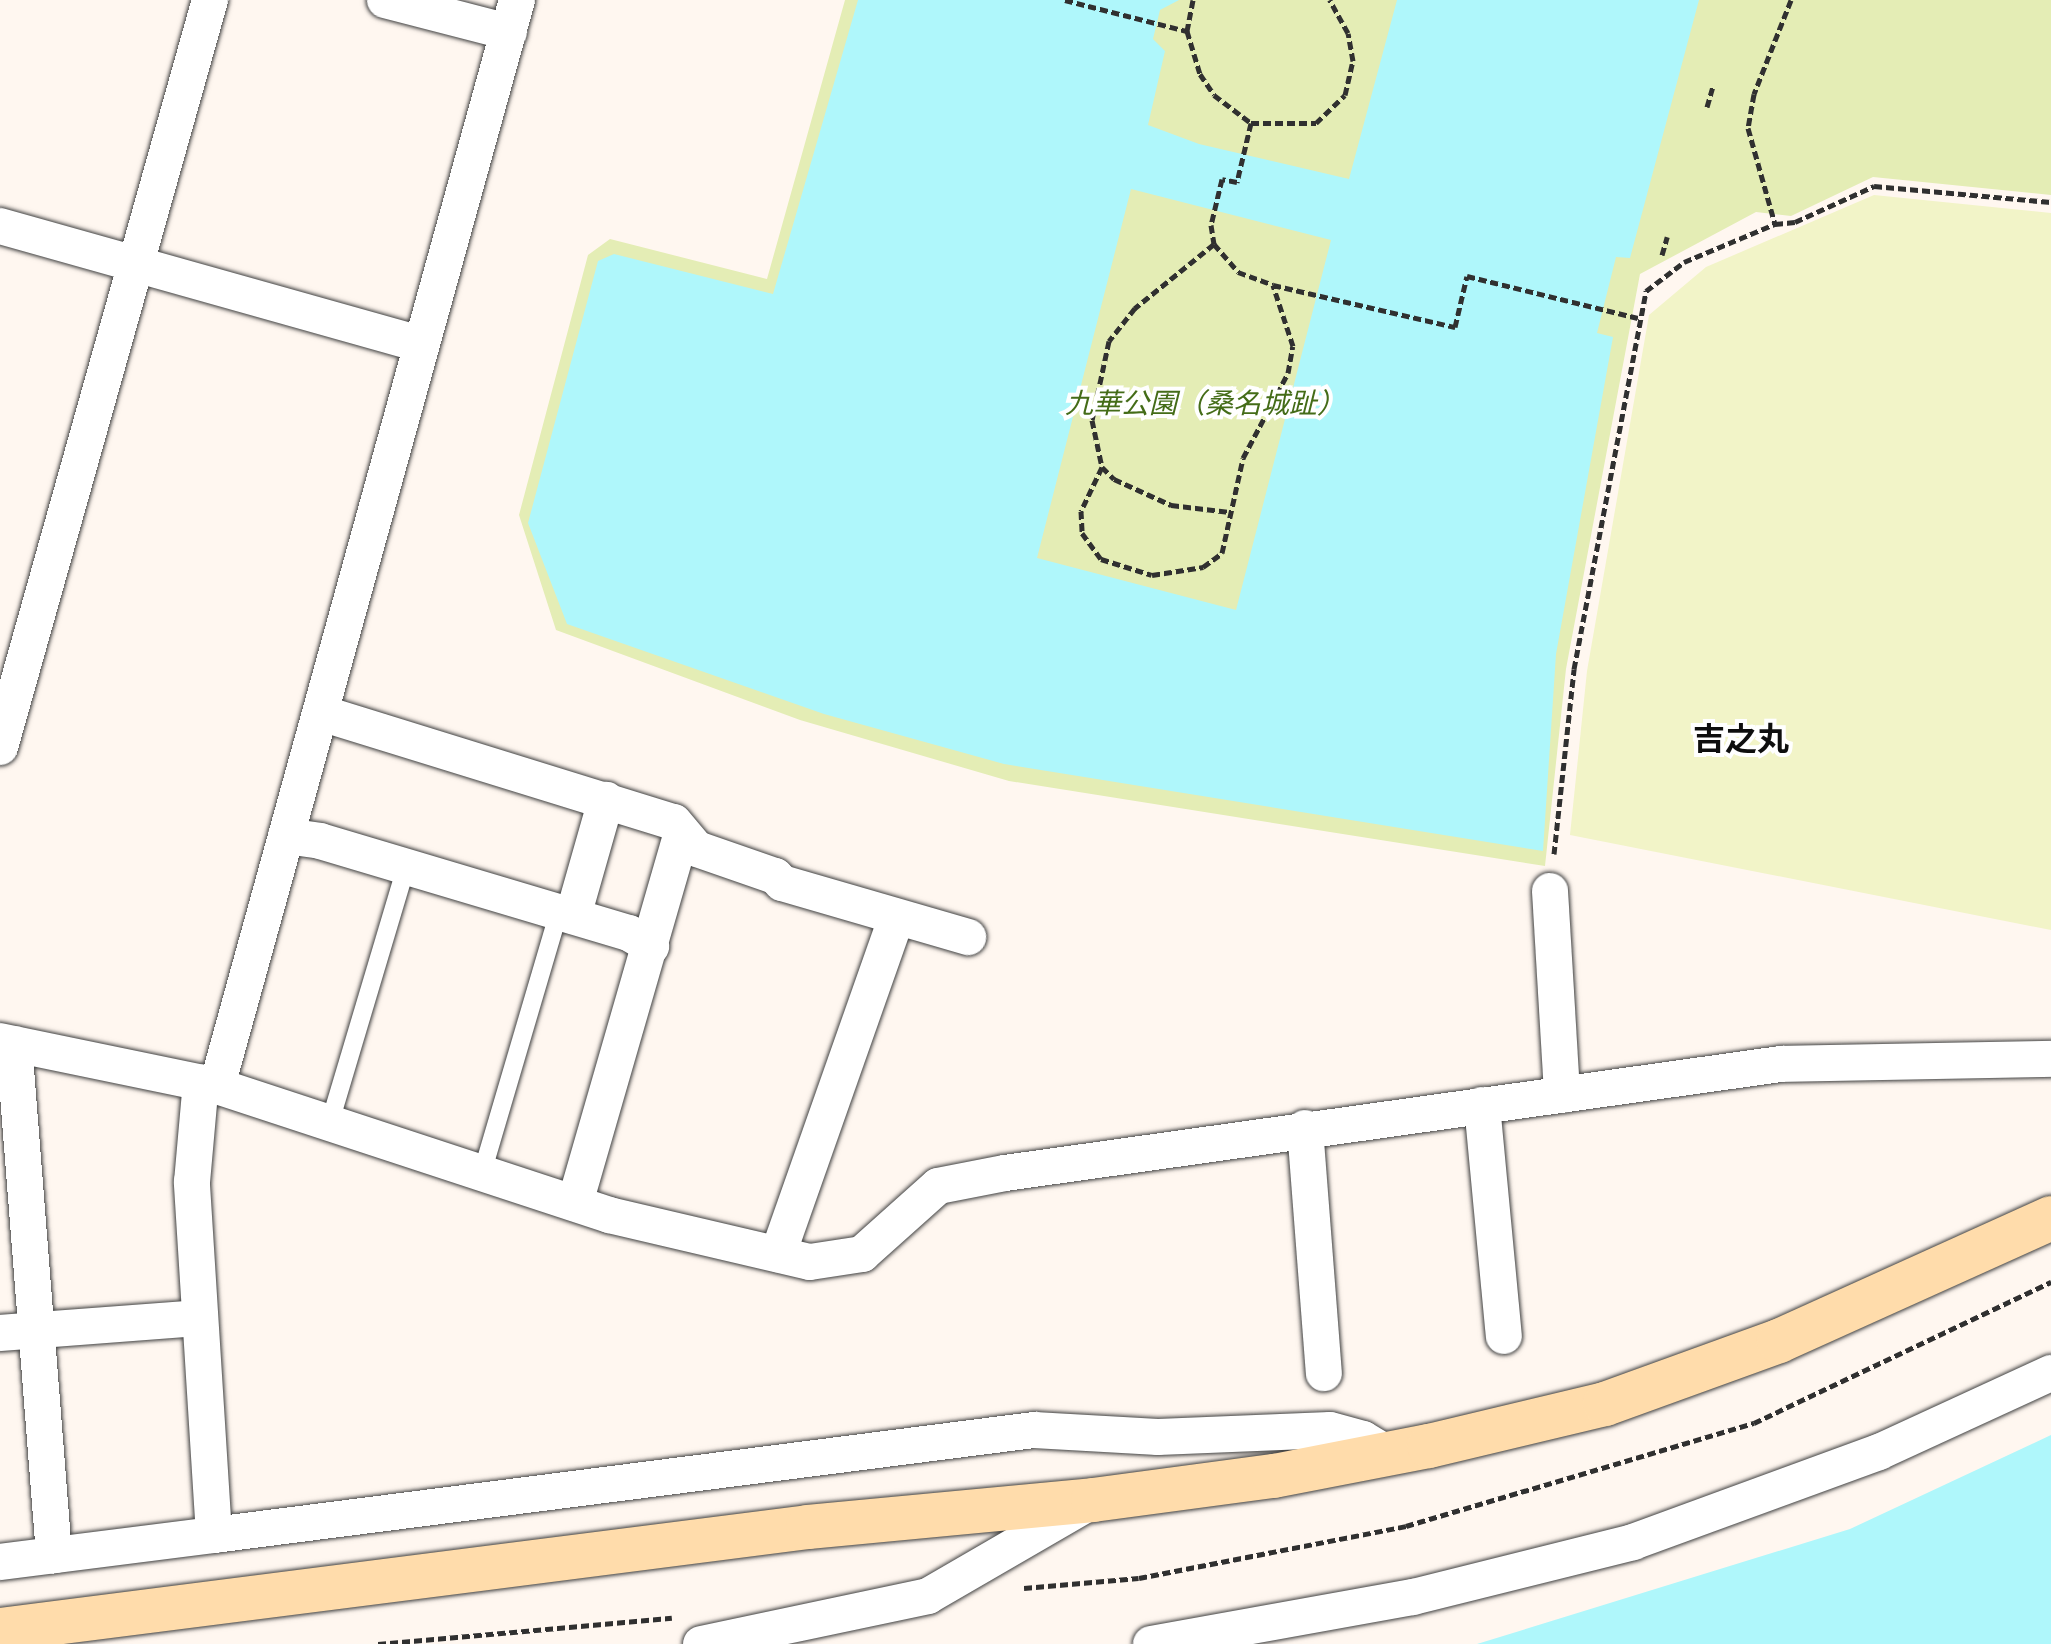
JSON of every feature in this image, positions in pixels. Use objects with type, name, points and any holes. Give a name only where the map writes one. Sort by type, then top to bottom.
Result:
[{"type":"street","points":[[0,747],[210,0]]},
{"type":"street","points":[[214,1535],[192,1182],[209,1084],[286,836],[513,16],[385,0]]},
{"type":"street","points":[[0,226],[421,344]]},
{"type":"street","points":[[321,713],[674,822],[697,849],[775,876],[782,883],[968,937]]},
{"type":"street","points":[[566,914],[606,800]]},
{"type":"street","points":[[575,1203],[682,833]]},
{"type":"street","points":[[286,836],[320,841],[566,914],[629,933],[651,946]]},
{"type":"street","points":[[1550,891],[1562,1095]]},
{"type":"street","points":[[778,1254],[897,917]]},
{"type":"street","points":[[54,1555],[16,1332],[7,1042],[209,1084],[575,1203],[729,1247],[810,1262],[862,1254],[938,1186],[1305,1128],[1781,1064],[2051,1059]]},
{"type":"street","points":[[1482,1105],[1504,1336]]},
{"type":"street","points":[[1305,1128],[1324,1373]]},
{"type":"street","points":[[0,1630],[808,1527],[1093,1500],[1388,1454],[1605,1404],[1779,1341],[2051,1218]]},
{"type":"street","points":[[16,1332],[199,1318]]},
{"type":"street","points":[[1151,1644],[1413,1597],[1633,1542],[1879,1452],[2051,1373]]},
{"type":"street","points":[[0,1562],[1034,1430],[1158,1437],[1330,1430],[1363,1439],[1388,1454]]},
{"type":"street","points":[[701,1644],[928,1596],[1093,1500]]},
{"type":"lane","points":[[330,1122],[406,867]]},
{"type":"lane","points":[[482,1173],[566,914]]},
{"type":"path","points":[[1065,0],[1187,31]]},
{"type":"path","points":[[1193,0],[1187,31],[1200,74],[1214,95],[1251,123],[1316,123],[1345,95],[1353,61],[1348,33],[1330,0]]},
{"type":"path","points":[[1775,224],[1748,128],[1754,94],[1791,0]]},
{"type":"path","points":[[1707,107],[1713,86]]},
{"type":"path","points":[[1251,123],[1237,182],[1222,179],[1213,214],[1214,244],[1238,272],[1273,285],[1455,327],[1467,276],[1638,318]]},
{"type":"path","points":[[1550,891],[1574,669],[1638,318],[1646,291],[1684,262],[1775,224],[1795,222],[1874,186],[2051,202]]},
{"type":"path","points":[[1662,255],[1667,237]]},
{"type":"path","points":[[1214,244],[1135,308],[1109,341],[1092,420],[1102,467],[1114,479],[1171,505],[1230,512]]},
{"type":"path","points":[[1102,467],[1085,497],[1082,533],[1101,559],[1127,571],[1181,574],[1216,561],[1248,445],[1288,373],[1293,346],[1273,285]]},
{"type":"green space","name":"九華公園（桑名城趾）","points":[[845,0],[2051,0],[2051,195],[1873,177],[1791,216],[1756,212],[1640,274],[1566,669],[1545,866],[1009,781],[800,720],[556,630],[519,515],[588,255],[610,239],[767,279]]},
{"type":"green space","points":[[1874,195],[2051,213],[2051,930],[1570,835],[1587,671],[1649,315],[1706,267]]},
{"type":"water","name":"九華公園（桑名城趾）","points":[[858,0],[1179,0],[1160,10],[1153,39],[1165,51],[1148,125],[1199,144],[1349,179],[1397,0],[1699,0],[1630,258],[1616,257],[1597,333],[1613,337],[1556,654],[1543,851],[1004,764],[824,714],[567,624],[528,523],[598,261],[614,254],[773,294]],"holes":[[[1131,189],[1331,240],[1236,610],[1037,558]]]},
{"type":"water","points":[[2051,1435],[2051,1644],[1477,1644],[1850,1529]]},
{"type":"district","name":"吉之丸","points":[[1741,739]]}]
